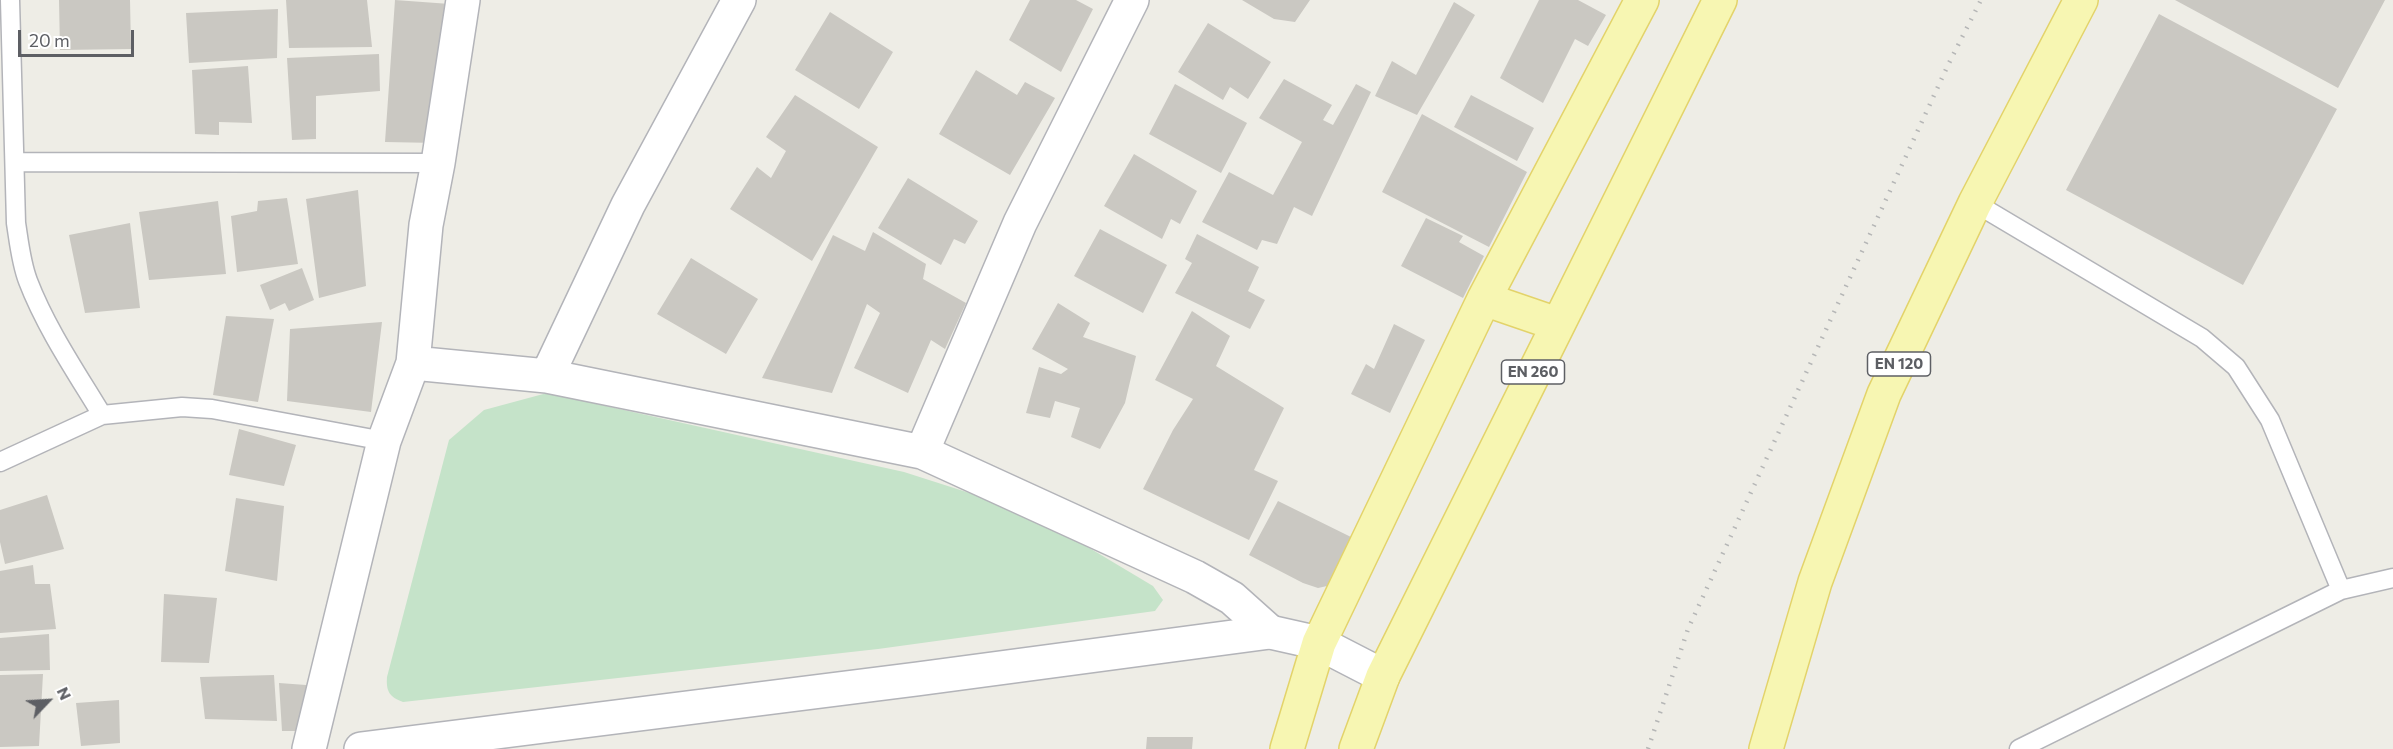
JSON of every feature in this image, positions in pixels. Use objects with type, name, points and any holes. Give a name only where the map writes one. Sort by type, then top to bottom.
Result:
[{"type":"main road","points":[[1287,749],[1319,643],[1484,298],[1642,0]]},
{"type":"main road","name":"EN 260","points":[[1356,749],[1383,676],[1720,0]]},
{"type":"main road","name":"EN 120","points":[[1766,749],[1815,582],[1884,394],[1975,203],[2081,0]]},
{"type":"main road","points":[[1484,298],[1557,324]]},
{"type":"street","points":[[309,749],[384,441],[414,363],[426,225],[463,0]]},
{"type":"street","points":[[547,376],[628,206],[739,0]]},
{"type":"street","points":[[922,452],[1020,223],[1132,0]]},
{"type":"street","points":[[414,363],[547,376],[922,452],[1195,577],[1232,598],[1270,632]]},
{"type":"street","points":[[361,749],[929,678],[1270,632],[1319,643],[1383,676]]},
{"type":"lane","points":[[10,0],[16,223],[28,281],[65,355],[102,415]]},
{"type":"lane","points":[[15,162],[438,163]]},
{"type":"lane","points":[[1975,203],[2202,338],[2236,368],[2270,420],[2341,590]]},
{"type":"lane","points":[[0,462],[102,415],[182,407],[212,409],[384,441]]},
{"type":"lane","points":[[2019,749],[2341,590],[2393,578]]},
{"type":"green space","points":[[547,393],[904,472],[979,496],[1086,546],[1153,586],[1163,600],[1155,611],[878,649],[403,702],[398,700],[389,693],[387,677],[449,440],[484,410]]},
{"type":"building","points":[[59,0],[130,0],[131,49],[60,50]]},
{"type":"building","points":[[286,0],[367,0],[372,47],[289,48]]},
{"type":"building","points":[[395,0],[450,4],[437,143],[385,142]]},
{"type":"building","points":[[1030,0],[1076,0],[1093,9],[1061,72],[1009,40]]},
{"type":"building","points":[[1242,0],[1310,0],[1295,22],[1274,19]]},
{"type":"building","points":[[1539,0],[1578,0],[1606,15],[1588,46],[1575,39],[1543,103],[1500,78]]},
{"type":"building","points":[[2175,0],[2385,0],[2338,88]]},
{"type":"building","points":[[1454,2],[1475,15],[1417,115],[1375,96],[1392,61],[1416,75]]},
{"type":"building","points":[[278,9],[277,58],[189,63],[186,13]]},
{"type":"building","points":[[830,12],[893,52],[859,109],[795,70]]},
{"type":"building","points":[[2159,14],[2337,109],[2243,285],[2066,190]]},
{"type":"building","points":[[1208,23],[1271,62],[1248,99],[1230,87],[1223,100],[1178,72]]},
{"type":"building","points":[[379,54],[380,91],[316,96],[316,139],[292,140],[287,58]]},
{"type":"building","points":[[248,66],[252,123],[219,122],[219,135],[195,134],[192,70]]},
{"type":"building","points":[[976,70],[1017,95],[1025,82],[1055,98],[1010,175],[939,134]]},
{"type":"building","points":[[1284,79],[1332,105],[1323,120],[1333,125],[1356,84],[1371,92],[1312,216],[1294,207],[1277,244],[1262,240],[1257,250],[1202,222],[1229,172],[1273,195],[1302,142],[1259,118]]},
{"type":"building","points":[[1175,84],[1247,123],[1221,173],[1149,134]]},
{"type":"building","points":[[795,95],[878,147],[812,261],[730,209],[757,167],[771,178],[786,151],[766,137]]},
{"type":"building","points":[[1471,95],[1534,128],[1517,161],[1454,127]]},
{"type":"building","points":[[1422,114],[1527,172],[1489,247],[1382,192]]},
{"type":"building","points":[[1134,154],[1197,191],[1180,224],[1171,219],[1162,239],[1104,206]]},
{"type":"building","points":[[908,178],[978,221],[965,244],[954,239],[941,265],[878,228]]},
{"type":"building","points":[[358,190],[366,286],[319,298],[306,199]]},
{"type":"building","points":[[287,198],[298,264],[237,272],[231,216],[257,211],[258,201]]},
{"type":"building","points":[[218,201],[226,274],[149,280],[139,212]]},
{"type":"building","points":[[1426,218],[1463,236],[1459,242],[1484,256],[1463,298],[1401,266]]},
{"type":"building","points":[[130,223],[140,308],[85,313],[69,235]]},
{"type":"building","points":[[1100,229],[1167,265],[1143,313],[1074,276]]},
{"type":"building","points":[[873,232],[926,264],[923,279],[966,303],[945,349],[931,340],[908,393],[854,368],[880,313],[867,304],[832,393],[762,378],[833,235],[865,251]]},
{"type":"building","points":[[1197,234],[1259,267],[1248,291],[1265,300],[1250,329],[1175,293],[1192,263],[1185,259]]},
{"type":"building","points":[[691,258],[758,299],[726,354],[657,314]]},
{"type":"building","points":[[302,268],[314,300],[289,311],[285,303],[270,310],[260,285]]},
{"type":"building","points":[[1058,303],[1090,323],[1083,337],[1136,356],[1125,403],[1100,449],[1071,437],[1080,408],[1055,401],[1050,418],[1026,413],[1039,367],[1061,374],[1068,369],[1032,349]]},
{"type":"building","points":[[1192,311],[1230,336],[1216,366],[1284,408],[1254,470],[1278,481],[1249,540],[1143,489],[1173,430],[1193,399],[1155,380]]},
{"type":"building","points":[[226,316],[274,319],[258,402],[213,395]]},
{"type":"building","points":[[382,322],[371,412],[287,401],[290,329]]},
{"type":"building","points":[[1394,324],[1425,340],[1390,413],[1351,394],[1366,364],[1374,369]]},
{"type":"building","points":[[239,429],[296,445],[284,486],[229,475]]},
{"type":"building","points":[[47,495],[64,549],[5,564],[0,542],[0,510]]},
{"type":"building","points":[[236,498],[284,506],[277,581],[225,571]]},
{"type":"building","points":[[1278,501],[1353,538],[1327,586],[1318,588],[1303,583],[1249,555]]},
{"type":"building","points":[[33,565],[35,584],[50,584],[56,629],[0,633],[0,571]]},
{"type":"building","points":[[164,594],[217,598],[209,663],[161,662]]},
{"type":"building","points":[[49,634],[50,670],[0,671],[0,638]]},
{"type":"building","points":[[43,674],[39,746],[0,747],[0,675]]},
{"type":"building","points":[[274,675],[277,721],[205,719],[200,677]]},
{"type":"building","points":[[279,683],[306,685],[308,731],[282,731]]},
{"type":"building","points":[[119,700],[120,743],[81,746],[76,703]]},
{"type":"building","points":[[1147,737],[1193,737],[1192,749],[1146,749]]},
{"type":"railway","points":[[1648,749],[1688,629],[1948,65],[1981,0]]}]
